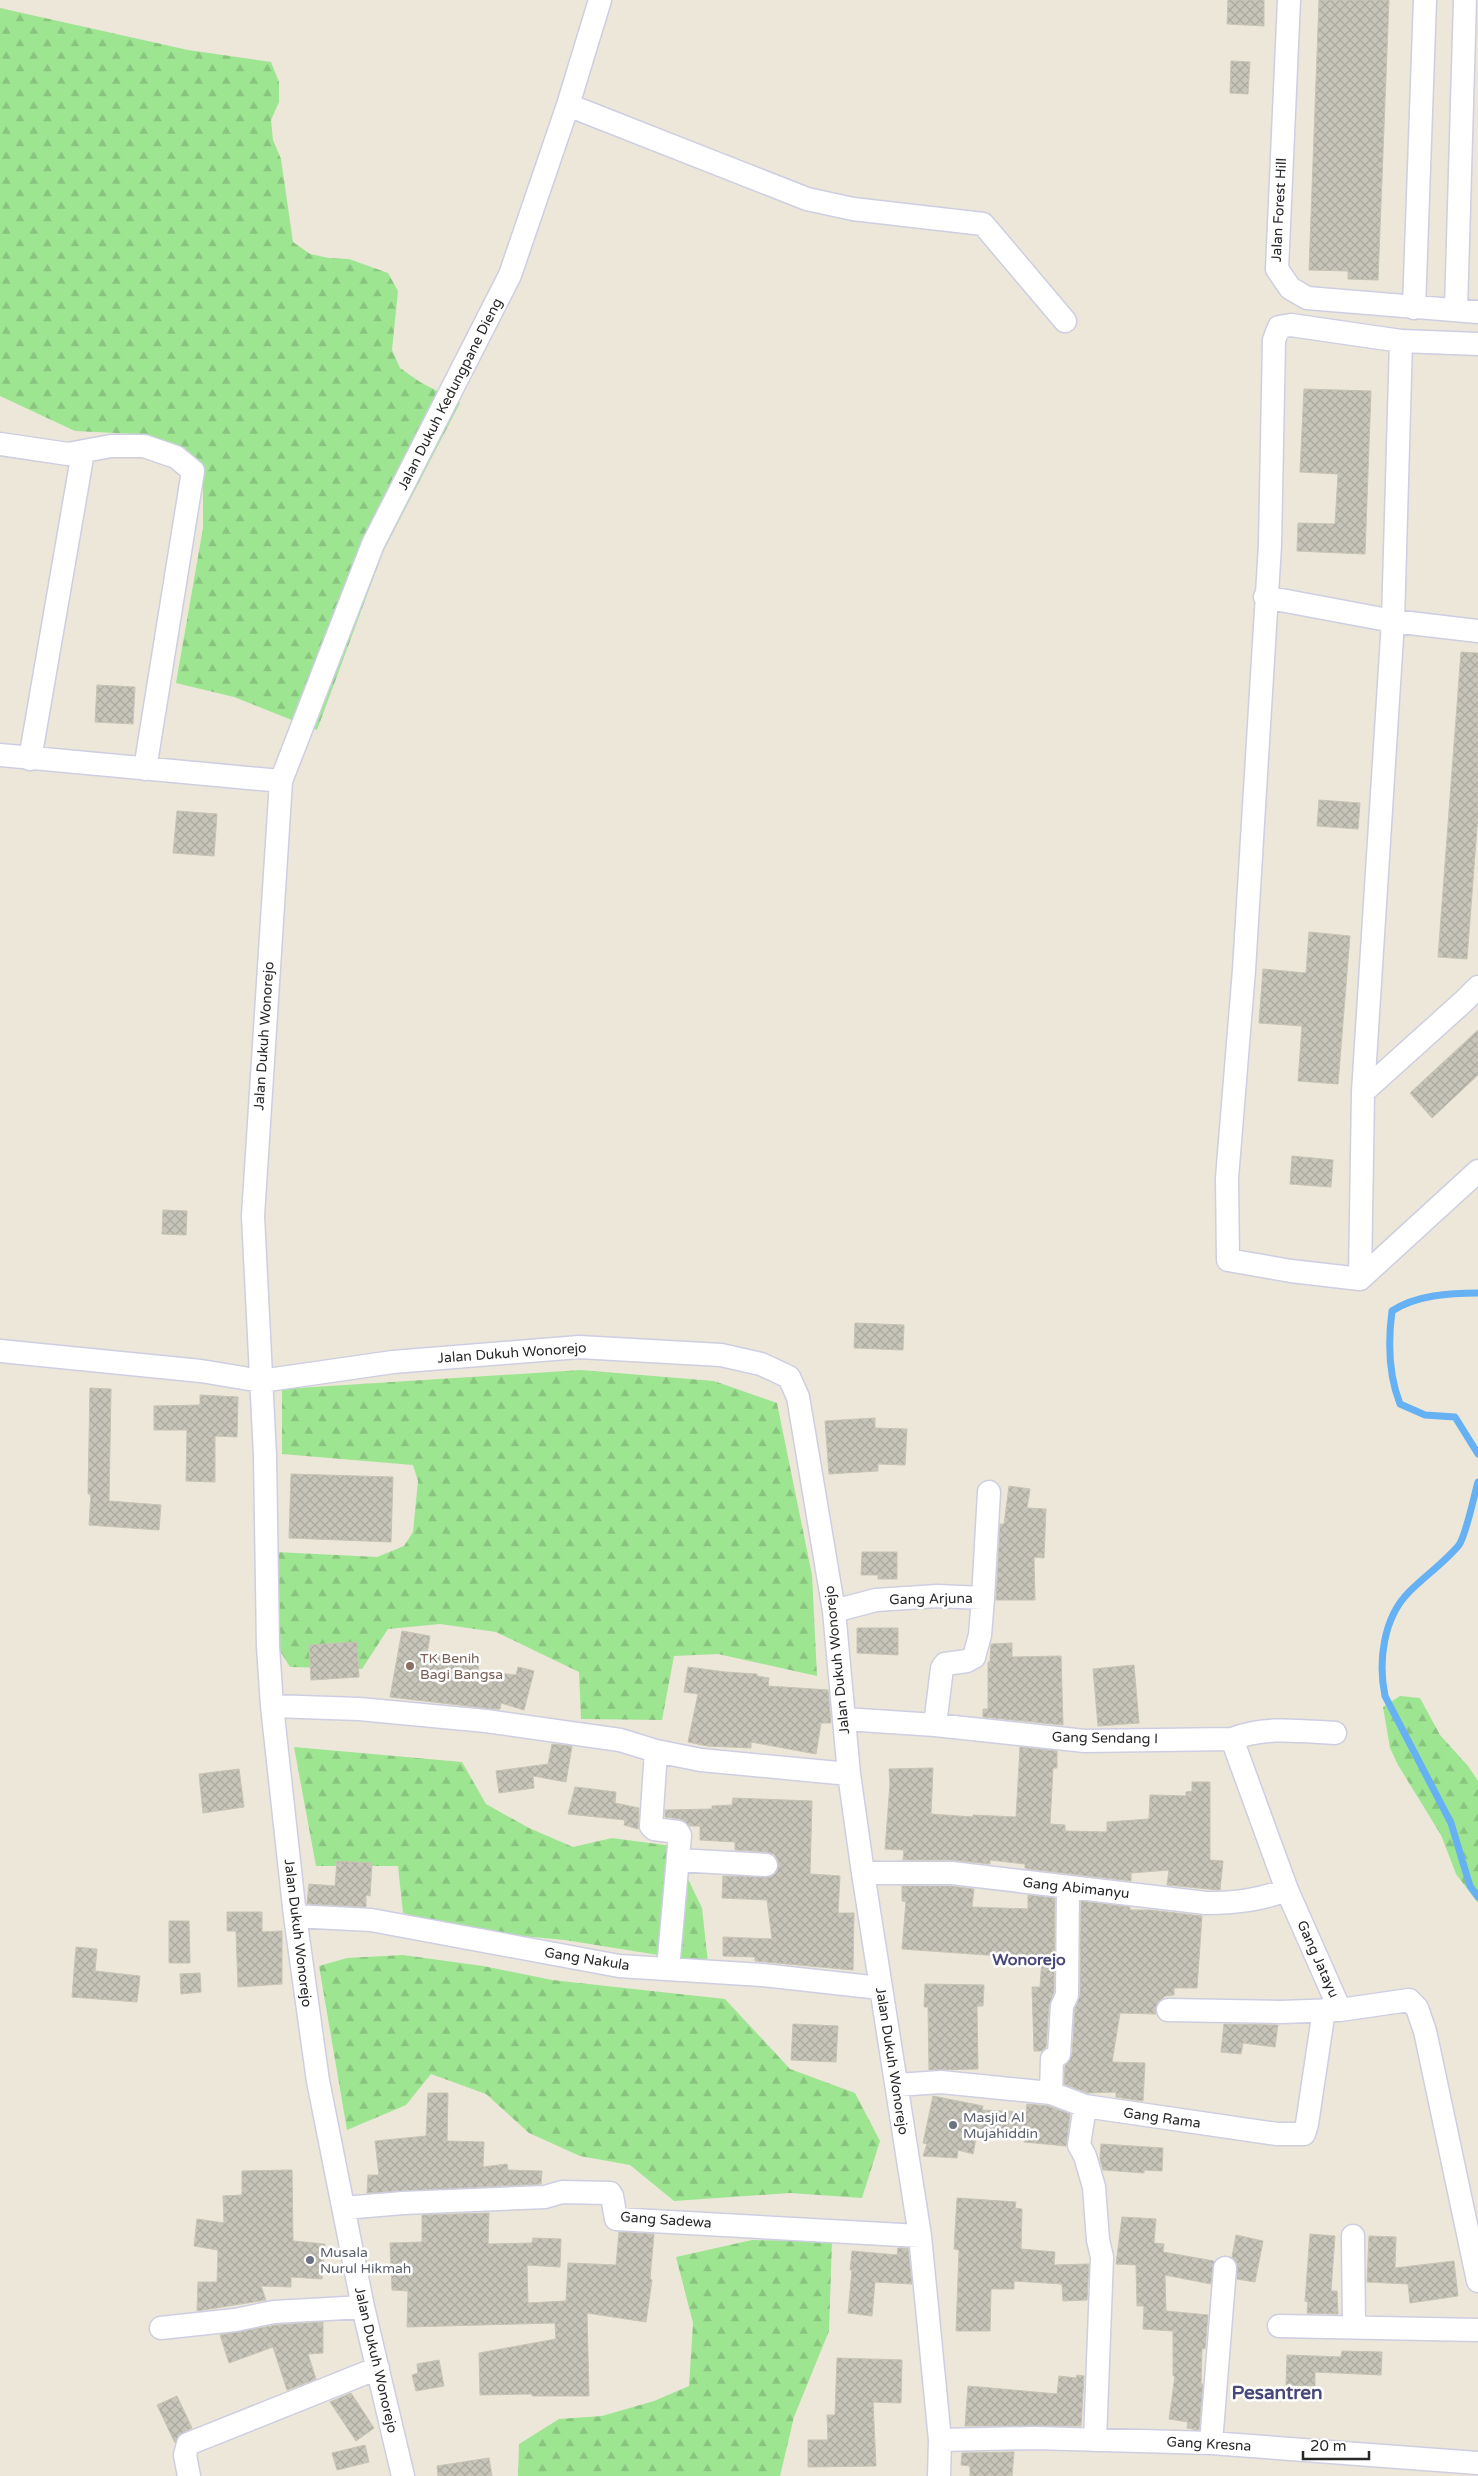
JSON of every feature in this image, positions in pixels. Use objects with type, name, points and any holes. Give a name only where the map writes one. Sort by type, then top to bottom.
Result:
[{"type":"street","name":"Jalan Dukuh Kedungpane Dieng","points":[[281,781],[373,544],[510,274],[568,105],[600,0]]},
{"type":"street","name":"Jalan Forest Hill","points":[[1289,0],[1277,269],[1290,288],[1307,298],[1478,312]]},
{"type":"street","points":[[1414,308],[1425,0]]},
{"type":"street","points":[[1456,310],[1465,0]]},
{"type":"street","points":[[568,105],[807,199],[853,209],[983,224],[1065,321]]},
{"type":"street","points":[[1478,344],[1401,341],[1291,325],[1279,327],[1274,340],[1270,545],[1265,596],[1244,970],[1227,1178],[1228,1260],[1291,1271],[1360,1279],[1478,1171]]},
{"type":"street","points":[[1360,1279],[1363,1092],[1393,621],[1401,341]]},
{"type":"street","points":[[0,444],[68,454],[110,446],[144,446],[176,456],[194,471],[145,769]]},
{"type":"street","points":[[30,759],[83,452]]},
{"type":"street","points":[[1265,596],[1393,621],[1478,631]]},
{"type":"street","points":[[0,755],[281,781]]},
{"type":"street","name":"Jalan Dukuh Wonorejo","points":[[281,781],[253,1216],[265,1456],[268,1647],[272,1706],[295,1916],[318,2081],[363,2307],[403,2476]]},
{"type":"street","points":[[1363,1092],[1463,1002],[1478,986]]},
{"type":"street","name":"Jalan Dukuh Wonorejo","points":[[261,1381],[393,1362],[579,1347],[721,1355],[761,1364],[789,1377],[798,1397],[834,1611],[849,1774],[880,1988],[920,2236],[940,2440],[939,2476]]},
{"type":"street","points":[[0,1351],[192,1370],[261,1381]]},
{"type":"street","name":"Gang Arjuna","points":[[834,1611],[876,1600],[937,1596],[983,1598],[989,1492]]},
{"type":"street","points":[[935,1725],[942,1668],[945,1664],[967,1661],[974,1657],[980,1635],[983,1598]]},
{"type":"street","points":[[272,1706],[359,1709],[486,1720],[620,1740],[656,1751],[701,1760],[849,1774]]},
{"type":"street","name":"Gang Sendang I","points":[[845,1719],[935,1725],[1084,1741],[1232,1738],[1252,1731],[1267,1730],[1335,1733]]},
{"type":"street","name":"Gang Jatayu","points":[[1232,1738],[1332,2010],[1396,2000],[1408,2000],[1417,2008],[1425,2031],[1478,2281]]},
{"type":"street","points":[[656,1751],[651,1826],[654,1829],[678,1832],[680,1835],[668,1969]]},
{"type":"street","points":[[678,1860],[766,1865]]},
{"type":"street","name":"Gang Abimanyu","points":[[863,1873],[952,1873],[1206,1903],[1259,1900],[1287,1890]]},
{"type":"street","points":[[1051,2093],[1052,2059],[1059,2054],[1062,2006],[1067,1994],[1068,1888]]},
{"type":"street","name":"Gang Nakula","points":[[295,1916],[371,1920],[619,1966],[762,1975],[880,1988]]},
{"type":"street","points":[[1168,2010],[1281,2012],[1332,2010]]},
{"type":"street","name":"Gang Rama","points":[[897,2085],[941,2082],[1051,2093],[1085,2106],[1268,2133],[1301,2135],[1304,2134],[1332,2010]]},
{"type":"street","points":[[1085,2106],[1079,2145],[1087,2161],[1094,2187],[1098,2240],[1102,2257],[1095,2440]]},
{"type":"street","name":"Gang Sadewa","points":[[344,2208],[403,2202],[545,2197],[562,2192],[610,2193],[616,2220],[920,2236]]},
{"type":"street","points":[[1353,2236],[1354,2327]]},
{"type":"street","points":[[1211,2443],[1225,2268]]},
{"type":"street","points":[[161,2328],[235,2320],[274,2312],[363,2307]]},
{"type":"street","points":[[1279,2326],[1478,2330]]},
{"type":"street","points":[[189,2476],[185,2455],[188,2444],[378,2368]]},
{"type":"street","name":"Gang Kresna","points":[[940,2440],[1095,2440],[1211,2443],[1478,2463]]},
{"type":"green space","points":[[0,8],[188,50],[271,62],[279,82],[279,102],[271,120],[273,140],[281,159],[293,242],[310,254],[329,258],[349,259],[388,273],[398,291],[392,350],[400,368],[420,382],[460,403],[383,552],[317,730],[234,697],[176,683],[203,528],[203,471],[185,448],[156,438],[135,434],[75,431],[0,396]]},
{"type":"green space","points":[[581,1370],[714,1381],[777,1403],[812,1575],[817,1676],[718,1654],[674,1656],[662,1720],[581,1719],[579,1672],[496,1632],[440,1624],[388,1629],[362,1669],[290,1667],[277,1646],[276,1552],[377,1557],[404,1546],[413,1532],[418,1481],[413,1465],[282,1454],[282,1389]]},
{"type":"green space","points":[[1400,1696],[1420,1698],[1440,1735],[1468,1766],[1478,1781],[1478,1903],[1456,1874],[1441,1835],[1398,1765],[1390,1748],[1383,1707]]},
{"type":"green space","points":[[294,1747],[462,1762],[486,1804],[529,1828],[573,1847],[612,1838],[672,1846],[702,1908],[708,1963],[565,1940],[490,1933],[403,1913],[398,1866],[316,1866]]},
{"type":"green space","points":[[403,1955],[483,1966],[552,1980],[725,1999],[790,2069],[855,2093],[880,2141],[862,2198],[790,2193],[674,2201],[630,2165],[580,2156],[529,2133],[486,2094],[431,2074],[406,2105],[347,2130],[319,1966],[347,1958]]},
{"type":"green space","points":[[752,2240],[832,2241],[829,2331],[794,2417],[780,2476],[518,2476],[519,2444],[559,2419],[602,2416],[654,2401],[689,2386],[693,2323],[676,2257]]},
{"type":"building","points":[[1228,0],[1264,0],[1264,26],[1227,24]]},
{"type":"building","points":[[1319,0],[1389,0],[1378,280],[1348,279],[1348,271],[1309,270]]},
{"type":"building","points":[[1231,61],[1250,62],[1248,94],[1230,93]]},
{"type":"building","points":[[1304,389],[1371,391],[1365,554],[1297,551],[1298,523],[1335,524],[1338,474],[1300,472]]},
{"type":"building","points":[[1461,652],[1478,653],[1478,815],[1467,959],[1438,957]]},
{"type":"building","points":[[97,685],[135,687],[133,724],[95,722]]},
{"type":"building","points":[[1319,800],[1360,803],[1358,829],[1317,826]]},
{"type":"building","points":[[177,811],[217,814],[214,856],[173,853]]},
{"type":"building","points":[[1309,932],[1350,936],[1338,1084],[1298,1081],[1302,1026],[1259,1023],[1263,969],[1306,973]]},
{"type":"building","points":[[1478,1030],[1478,1075],[1432,1118],[1410,1093]]},
{"type":"building","points":[[1292,1156],[1333,1160],[1331,1187],[1290,1184]]},
{"type":"building","points":[[163,1210],[187,1211],[186,1235],[162,1234]]},
{"type":"building","points":[[855,1323],[904,1325],[903,1350],[854,1348]]},
{"type":"building","points":[[90,1388],[111,1389],[109,1501],[161,1505],[159,1530],[89,1525],[91,1494],[88,1494]]},
{"type":"building","points":[[200,1395],[238,1397],[237,1437],[215,1436],[215,1482],[186,1481],[187,1430],[154,1430],[154,1406],[200,1405]]},
{"type":"building","points":[[875,1418],[875,1428],[907,1429],[905,1465],[878,1464],[878,1471],[829,1474],[825,1421]]},
{"type":"building","points":[[291,1474],[393,1477],[391,1542],[289,1538]]},
{"type":"building","points":[[1009,1486],[1030,1489],[1027,1508],[1046,1509],[1044,1558],[1034,1557],[1035,1600],[996,1600],[1000,1524],[1004,1524]]},
{"type":"building","points":[[862,1552],[897,1552],[897,1579],[878,1579],[878,1575],[861,1575]]},
{"type":"building","points":[[857,1628],[898,1628],[898,1655],[857,1653]]},
{"type":"building","points":[[402,1631],[430,1636],[427,1655],[479,1657],[478,1671],[516,1675],[518,1667],[534,1671],[524,1710],[501,1703],[500,1709],[493,1709],[390,1697]]},
{"type":"building","points":[[357,1642],[359,1677],[311,1680],[309,1645]]},
{"type":"building","points":[[1012,1643],[1012,1657],[1061,1656],[1063,1725],[983,1717],[983,1709],[988,1709],[988,1662],[990,1662],[991,1644]]},
{"type":"building","points":[[1134,1665],[1139,1723],[1098,1726],[1093,1669]]},
{"type":"building","points":[[688,1667],[757,1674],[757,1676],[769,1678],[768,1686],[828,1690],[831,1723],[821,1723],[816,1754],[751,1742],[751,1748],[707,1746],[688,1742],[698,1694],[684,1692]]},
{"type":"building","points":[[552,1744],[572,1746],[566,1782],[533,1776],[534,1788],[499,1793],[496,1771],[548,1764]]},
{"type":"building","points":[[1020,1747],[1057,1751],[1057,1768],[1053,1768],[1050,1824],[1065,1825],[1065,1831],[1107,1832],[1107,1822],[1149,1819],[1150,1795],[1186,1796],[1186,1792],[1192,1791],[1192,1782],[1210,1782],[1210,1860],[1223,1861],[1220,1890],[1167,1885],[1169,1870],[1131,1873],[1131,1881],[1029,1869],[1025,1868],[1025,1864],[990,1860],[990,1864],[952,1860],[903,1860],[904,1850],[885,1849],[890,1784],[889,1769],[933,1768],[931,1814],[973,1817],[973,1815],[1016,1817]]},
{"type":"building","points":[[239,1769],[244,1807],[203,1813],[199,1774]]},
{"type":"building","points":[[575,1787],[616,1792],[615,1803],[639,1808],[638,1829],[624,1825],[625,1820],[568,1814]]},
{"type":"building","points":[[733,1798],[812,1801],[810,1874],[840,1876],[838,1913],[854,1913],[853,1970],[755,1961],[755,1957],[723,1956],[723,1937],[772,1939],[767,1900],[722,1898],[723,1876],[771,1877],[777,1872],[778,1860],[774,1854],[767,1852],[735,1850],[735,1842],[700,1840],[700,1826],[690,1826],[680,1819],[665,1817],[665,1810],[712,1809],[712,1806],[732,1805]]},
{"type":"building","points":[[337,1861],[372,1863],[370,1896],[366,1895],[366,1907],[307,1904],[309,1884],[335,1886]]},
{"type":"building","points":[[902,1886],[951,1886],[974,1889],[972,1907],[1028,1909],[1028,1895],[1055,1898],[1054,1992],[1049,2005],[1046,2047],[1042,2051],[1034,2051],[1032,1987],[1040,1987],[1042,1959],[902,1949],[906,1902],[902,1901]]},
{"type":"building","points":[[1081,1901],[1130,1907],[1130,1910],[1150,1910],[1202,1916],[1197,1988],[1174,1988],[1174,1995],[1165,1996],[1157,2003],[1156,2014],[1120,2013],[1112,2062],[1145,2063],[1143,2101],[1116,2097],[1116,2092],[1088,2093],[1064,2084],[1065,2066],[1072,2055],[1075,2009],[1080,1995]]},
{"type":"building","points":[[227,1912],[262,1912],[262,1932],[282,1931],[282,1984],[238,1987],[236,1931],[227,1931]]},
{"type":"building","points":[[169,1921],[189,1921],[190,1963],[169,1963]]},
{"type":"building","points":[[76,1947],[97,1949],[95,1971],[140,1976],[137,2002],[72,1997]]},
{"type":"building","points":[[200,1973],[201,1992],[181,1994],[180,1974]]},
{"type":"building","points":[[925,1984],[984,1985],[983,2006],[977,2006],[978,2069],[929,2070],[928,2007],[924,2007]]},
{"type":"building","points":[[793,2024],[838,2026],[836,2062],[791,2060]]},
{"type":"building","points":[[1224,2024],[1278,2025],[1275,2047],[1243,2043],[1241,2054],[1221,2052]]},
{"type":"building","points":[[428,2093],[448,2093],[447,2141],[484,2142],[483,2167],[507,2164],[508,2170],[542,2171],[541,2184],[367,2193],[368,2175],[379,2175],[375,2141],[426,2136]]},
{"type":"building","points":[[933,2096],[983,2106],[982,2110],[1026,2112],[1027,2104],[1048,2106],[1070,2114],[1066,2146],[1024,2142],[1025,2136],[977,2133],[973,2154],[958,2150],[957,2158],[923,2156],[927,2144],[923,2143]]},
{"type":"building","points":[[1101,2144],[1163,2148],[1162,2171],[1144,2170],[1144,2173],[1103,2170],[1100,2159]]},
{"type":"building","points":[[292,2170],[293,2241],[325,2244],[322,2279],[291,2277],[291,2287],[261,2286],[266,2300],[197,2311],[198,2282],[217,2282],[218,2250],[194,2246],[197,2219],[224,2223],[223,2196],[242,2195],[242,2171]]},
{"type":"building","points":[[957,2198],[1016,2202],[1015,2208],[1022,2209],[1021,2249],[1055,2252],[1054,2265],[1089,2264],[1087,2300],[1063,2301],[1062,2284],[1014,2281],[1014,2289],[991,2289],[990,2331],[956,2331],[959,2250],[954,2249]]},
{"type":"building","points":[[489,2213],[488,2244],[532,2243],[533,2238],[561,2239],[560,2267],[527,2265],[528,2303],[566,2301],[568,2263],[616,2265],[619,2232],[654,2234],[650,2279],[652,2280],[646,2322],[587,2313],[589,2396],[480,2395],[479,2353],[556,2339],[555,2323],[407,2327],[408,2291],[392,2290],[390,2243],[422,2242],[422,2215]]},
{"type":"building","points":[[1122,2217],[1156,2219],[1154,2243],[1164,2244],[1163,2252],[1214,2261],[1211,2284],[1165,2275],[1166,2311],[1208,2315],[1205,2349],[1202,2348],[1201,2384],[1203,2384],[1199,2430],[1187,2428],[1188,2422],[1169,2419],[1175,2376],[1173,2376],[1173,2331],[1143,2329],[1144,2306],[1137,2306],[1136,2265],[1116,2264]]},
{"type":"building","points":[[1310,2234],[1335,2236],[1331,2291],[1337,2291],[1338,2314],[1307,2313],[1308,2302],[1305,2301]]},
{"type":"building","points":[[1236,2235],[1263,2241],[1255,2282],[1237,2279],[1237,2263],[1232,2257]]},
{"type":"building","points":[[1369,2236],[1396,2237],[1395,2268],[1454,2261],[1458,2296],[1410,2303],[1408,2284],[1367,2282]]},
{"type":"building","points":[[898,2248],[908,2248],[912,2284],[875,2282],[872,2316],[848,2313],[852,2251],[897,2255]]},
{"type":"building","points":[[323,2322],[323,2353],[308,2354],[316,2379],[287,2390],[273,2347],[229,2363],[220,2335],[276,2325]]},
{"type":"building","points":[[1342,2351],[1382,2352],[1381,2375],[1315,2372],[1315,2386],[1286,2385],[1287,2355],[1341,2357]]},
{"type":"building","points":[[837,2358],[902,2360],[901,2403],[873,2402],[876,2466],[808,2467],[808,2440],[828,2440],[827,2415],[835,2415]]},
{"type":"building","points":[[439,2360],[444,2386],[416,2391],[412,2375],[418,2373],[417,2364]]},
{"type":"building","points":[[1077,2375],[1084,2376],[1081,2426],[965,2426],[968,2386],[1057,2394],[1059,2376],[1076,2378]]},
{"type":"building","points":[[351,2393],[374,2428],[356,2441],[330,2402]]},
{"type":"building","points":[[177,2396],[192,2428],[179,2435],[175,2443],[157,2405]]},
{"type":"building","points":[[365,2445],[369,2462],[337,2470],[332,2453]]},
{"type":"building","points":[[1014,2452],[1012,2476],[970,2476],[970,2466],[961,2465],[962,2453]]},
{"type":"building","points":[[489,2458],[492,2476],[438,2476],[437,2466]]},
{"type":"waterway","points":[[1478,1293],[1445,1294],[1422,1298],[1401,1306],[1392,1311],[1390,1334],[1392,1370],[1400,1404],[1425,1415],[1455,1417],[1478,1454]]},
{"type":"waterway","points":[[1478,1482],[1467,1524],[1459,1545],[1409,1592],[1393,1614],[1385,1641],[1382,1669],[1385,1696],[1451,1823],[1470,1886],[1478,1897]]},
{"type":"place","name":"TK Benih Bagi Bangsa","points":[[410,1666]]},
{"type":"place","name":"Masjid Al Mujahiddin","points":[[953,2125]]},
{"type":"place","name":"Musala Nurul Hikmah","points":[[310,2260]]},
{"type":"district","name":"Wonorejo","points":[[1029,1960]]},
{"type":"district","name":"Pesantren","points":[[1277,2393]]}]
